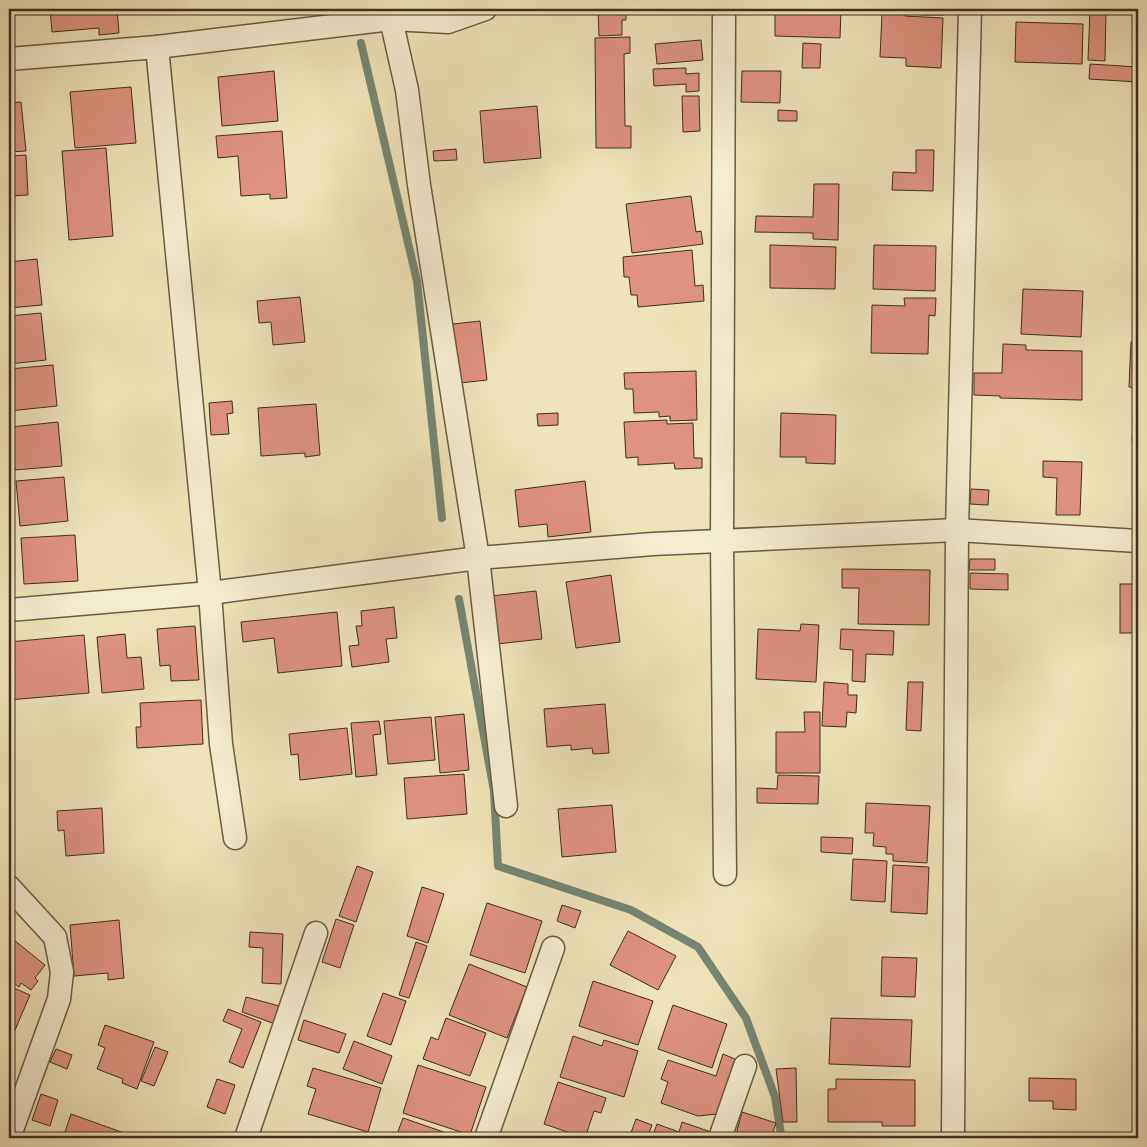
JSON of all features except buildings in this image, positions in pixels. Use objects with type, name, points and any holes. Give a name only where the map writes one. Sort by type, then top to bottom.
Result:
[{"type":"street","points":[[9,59],[157,47],[391,19],[448,22],[484,9]]},
{"type":"street","points":[[724,9],[722,541],[725,874]]},
{"type":"street","points":[[952,1138],[957,530],[970,9]]},
{"type":"street","points":[[391,19],[407,90],[419,185],[478,558],[506,806]]},
{"type":"street","points":[[157,47],[210,593],[221,744],[235,838]]},
{"type":"street","points":[[9,610],[210,593],[478,558],[653,544],[957,530],[1138,541]]},
{"type":"street","points":[[9,887],[55,937],[62,972],[59,999],[9,1138]]},
{"type":"street","points":[[246,1138],[316,933]]},
{"type":"street","points":[[486,1138],[553,948]]},
{"type":"street","points":[[720,1138],[746,1066]]},
{"type":"waterway","points":[[361,43],[417,281],[442,518]]},
{"type":"waterway","points":[[459,599],[494,791],[498,866],[631,910],[698,947],[746,1018],[775,1097],[780,1138]]}]
